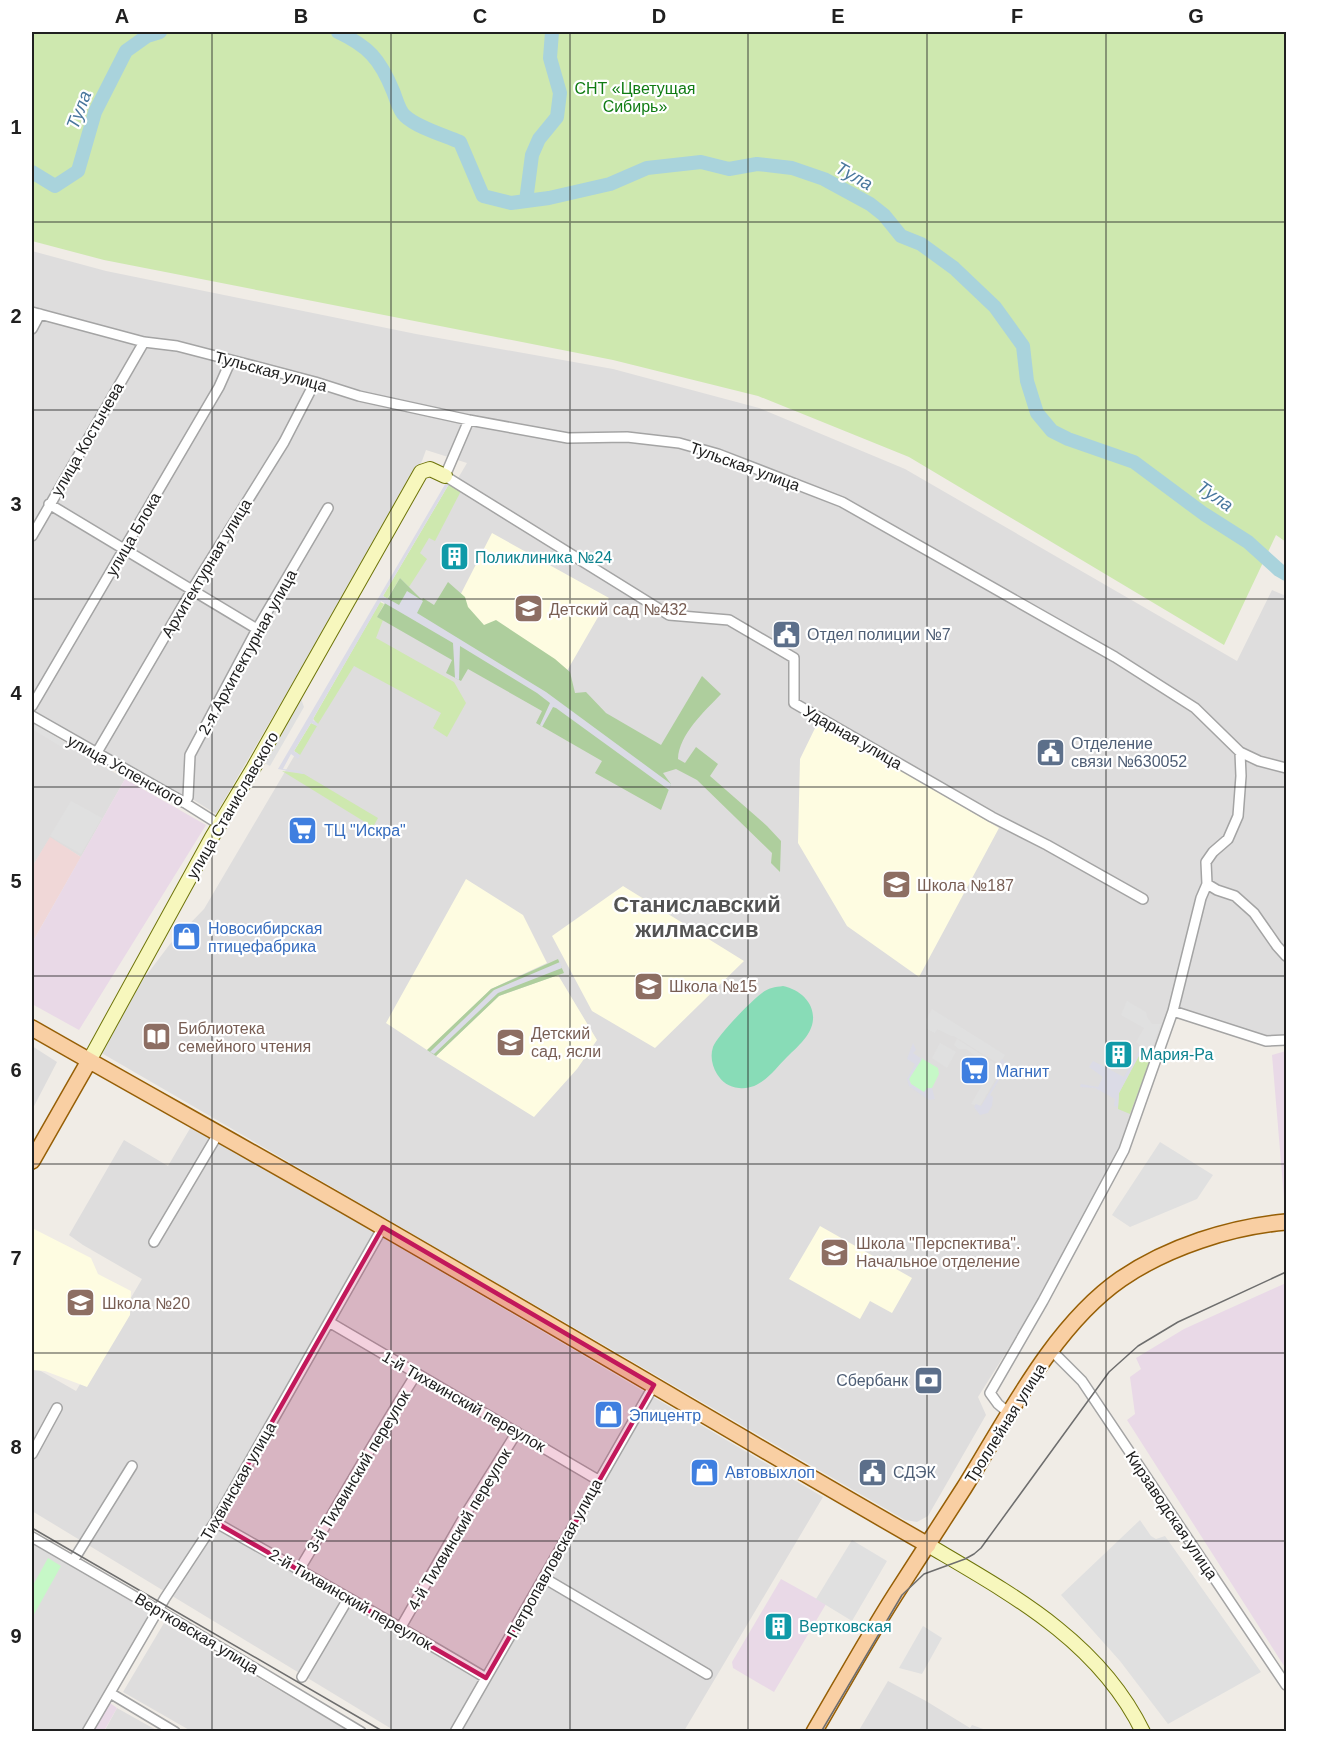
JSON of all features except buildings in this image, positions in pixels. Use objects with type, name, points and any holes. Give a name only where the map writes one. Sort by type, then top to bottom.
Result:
[{"type":"main road","points":[[32,1028],[382,1227],[928,1545]]},
{"type":"main road","name":"улица Станиславского","points":[[32,1161],[89,1061]]},
{"type":"main road","name":"Троллейная улица","points":[[814,1731],[894,1596],[1010,1413],[1073,1322],[1098,1298],[1140,1268],[1197,1242],[1239,1230],[1287,1222]]},
{"type":"street","points":[[32,329],[36,313]]},
{"type":"street","name":"Тульская улица","points":[[36,313],[144,342],[177,346],[315,382],[359,396],[469,420],[568,438],[627,437],[679,443],[718,454],[842,502],[1115,657],[1195,708],[1240,752],[1259,762],[1287,768]]},
{"type":"street","name":"улица Костычева","points":[[32,536],[144,342]]},
{"type":"street","name":"улица Блока","points":[[32,706],[219,387],[231,360]]},
{"type":"street","name":"Архитектурная улица","points":[[96,754],[192,590],[284,442],[315,382]]},
{"type":"street","points":[[445,476],[469,420]]},
{"type":"street","name":"улица Станиславского","points":[[89,1061],[158,933],[421,472],[430,469],[445,476]]},
{"type":"street","name":"Ударная улица","points":[[445,476],[669,615],[729,620],[794,658],[794,702],[993,818],[1047,845],[1143,899]]},
{"type":"street","points":[[49,504],[257,630]]},
{"type":"street","name":"2-я Архитектурная улица","points":[[185,803],[188,797],[190,755],[257,630],[328,508]]},
{"type":"street","name":"улица Успенского","points":[[32,717],[220,825]]},
{"type":"street","points":[[1010,1413],[998,1404],[990,1393],[1043,1301],[1124,1150],[1173,1011],[1201,898],[1207,884],[1206,862],[1227,839],[1238,816],[1240,752]]},
{"type":"street","points":[[1207,884],[1235,896],[1254,913],[1277,946],[1287,956]]},
{"type":"street","points":[[1173,1011],[1266,1041],[1287,1040]]},
{"type":"street","points":[[154,1242],[218,1134]]},
{"type":"street","name":"Тихвинская улица","points":[[87,1731],[158,1610],[215,1522],[382,1227]]},
{"type":"street","name":"1-й Тихвинский переулок","points":[[329,1322],[598,1480]]},
{"type":"street","name":"Кирзаводская улица","points":[[1052,1350],[1082,1381],[1287,1685]]},
{"type":"street","name":"3-й Тихвинский переулок","points":[[299,1570],[349,1488],[378,1433],[417,1373]]},
{"type":"street","name":"Петропавловская улица","points":[[455,1731],[654,1385]]},
{"type":"street","points":[[32,1454],[57,1408]]},
{"type":"street","name":"4-й Тихвинский переулок","points":[[400,1627],[517,1432]]},
{"type":"street","points":[[73,1561],[132,1466]]},
{"type":"street","name":"2-й Тихвинский переулок","points":[[215,1522],[486,1678]]},
{"type":"street","name":"Вертковская улица","points":[[32,1537],[361,1731]]},
{"type":"street","points":[[928,1545],[1029,1606],[1073,1640],[1116,1687],[1143,1731]]},
{"type":"street","points":[[544,1578],[707,1674]]},
{"type":"street","points":[[302,1677],[348,1599]]},
{"type":"street","points":[[110,1694],[175,1731]]},
{"type":"highlighted area","points":[[383,1227],[654,1385],[486,1678],[215,1522]]},
{"type":"shaded area","points":[[32,251],[106,271],[416,334],[613,369],[759,408],[905,469],[1237,661],[1272,590],[1286,596],[1286,1040],[1266,1041],[1170,1010],[1117,1153],[1039,1300],[978,1397],[986,1415],[928,1516],[917,1522],[905,1520],[98,1051],[124,1005],[170,944],[204,909],[467,463],[426,450],[422,461],[216,814],[189,797],[185,803],[32,716]]},
{"type":"shaded area","points":[[447,481],[449,484],[383,596],[399,605],[407,591],[423,601],[417,613],[546,692],[671,784],[669,790],[556,708],[553,707],[542,727],[540,725],[550,703],[460,646],[459,680],[455,678],[453,643],[381,601],[314,717],[313,720],[318,724],[317,726],[311,723],[294,751],[300,755],[298,759],[291,754],[283,769],[300,771],[304,774],[278,769]]},
{"type":"shaded area","name":"Детский сад №432","points":[[492,533],[609,598],[560,683],[448,619]]},
{"type":"shaded area","points":[[299,693],[304,707],[270,766],[260,761]]},
{"type":"shaded area","name":"Школа №187","points":[[818,722],[999,828],[919,977],[847,926],[798,843],[800,759]]},
{"type":"shaded area","points":[[32,723],[125,779],[81,857],[50,838],[32,867]]},
{"type":"shaded area","points":[[32,723],[73,747],[70,752],[32,729]]},
{"type":"shaded area","points":[[125,779],[206,825],[79,1030],[32,1004],[32,943]]},
{"type":"shaded area","points":[[71,801],[102,818],[81,854],[50,836]]},
{"type":"shaded area","points":[[50,837],[81,857],[32,943],[32,867]]},
{"type":"shaded area","points":[[466,879],[523,915],[547,963],[491,989],[427,1050],[386,1023]]},
{"type":"shaded area","name":"Школа №15","points":[[623,886],[744,961],[655,1048],[592,1011],[552,936]]},
{"type":"shaded area","points":[[560,962],[562,968],[498,993],[434,1054],[430,1052],[494,990]]},
{"type":"shaded area","points":[[558,975],[597,1040],[577,1069],[534,1117],[436,1056],[499,996]]},
{"type":"shaded area","points":[[1127,1001],[1146,1012],[1152,1024],[1161,1024],[1150,1052],[1142,1050],[1136,1042],[1144,1028],[1121,1015]]},
{"type":"shaded area","points":[[932,1009],[1005,1055],[999,1064],[954,1036],[937,1029],[935,1033],[927,1029],[926,1019]]},
{"type":"shaded area","points":[[957,1039],[1002,1068],[980,1106],[971,1104],[990,1072],[990,1066],[966,1049],[959,1049],[954,1045]]},
{"type":"shaded area","points":[[913,1043],[916,1050],[913,1053],[922,1059],[909,1079],[911,1084],[924,1092],[927,1088],[932,1088],[935,1099],[929,1100],[909,1086],[907,1079],[915,1064],[907,1059]]},
{"type":"shaded area","points":[[940,1043],[956,1052],[947,1068],[932,1058]]},
{"type":"shaded area","points":[[32,1046],[57,1062],[32,1110]]},
{"type":"shaded area","points":[[1142,1046],[1119,1093],[1118,1107],[1114,1106],[1115,1099],[1095,1088],[1080,1087],[1081,1084],[1098,1087],[1103,1077],[1089,1067],[1093,1061],[1124,1077]]},
{"type":"shaded area","points":[[1286,1051],[1286,1198],[1284,1198],[1272,1055]]},
{"type":"shaded area","points":[[1002,1059],[1006,1063],[1006,1068],[990,1095],[993,1097],[992,1106],[988,1113],[980,1115],[974,1107],[976,1104],[981,1106],[1004,1068],[999,1064]]},
{"type":"shaded area","points":[[192,1125],[823,1497],[684,1731],[395,1731],[32,1511],[32,1366],[76,1391],[142,1279],[69,1235],[124,1140],[168,1166]]},
{"type":"shaded area","points":[[1160,1142],[1213,1175],[1197,1199],[1130,1227],[1112,1215]]},
{"type":"shaded area","name":"Школа \"Перспектива\". Начальное отделение","points":[[820,1226],[912,1278],[892,1313],[870,1301],[860,1319],[789,1279]]},
{"type":"shaded area","name":"Школа №20","points":[[32,1228],[91,1258],[98,1274],[131,1291],[130,1315],[87,1387],[45,1371],[32,1370]]},
{"type":"shaded area","points":[[1286,1283],[1286,1669],[1127,1420],[1135,1414],[1130,1377],[1141,1369],[1136,1358],[1184,1329]]},
{"type":"shaded area","points":[[1140,1520],[1151,1536],[1156,1539],[1165,1536],[1261,1672],[1168,1724],[1120,1661],[1061,1595]]},
{"type":"shaded area","points":[[852,1540],[887,1561],[852,1621],[816,1599]]},
{"type":"shaded area","points":[[32,1541],[154,1612],[84,1731],[32,1732]]},
{"type":"shaded area","points":[[781,1579],[826,1604],[774,1692],[733,1668],[732,1662]]},
{"type":"shaded area","points":[[164,1623],[349,1731],[191,1731],[123,1692]]},
{"type":"shaded area","points":[[923,1626],[942,1638],[922,1674],[899,1668]]},
{"type":"shaded area","points":[[888,1681],[970,1728],[972,1725],[986,1730],[1005,1732],[858,1732]]},
{"type":"shaded area","points":[[110,1703],[117,1708],[104,1731],[93,1731]]},
{"type":"shaded area","points":[[117,1708],[158,1731],[104,1732]]},
{"type":"green space","name":"СНТ «Цветущая Сибирь»","points":[[32,32],[1286,32],[1286,542],[1276,535],[1224,645],[909,457],[758,396],[613,360],[104,260],[32,241]]},
{"type":"green space","points":[[449,484],[461,491],[435,541],[429,538],[420,553],[427,559],[409,587],[400,578],[387,599],[383,596]]},
{"type":"green space","points":[[400,578],[422,600],[423,598],[434,605],[448,582],[465,597],[468,607],[484,625],[496,620],[555,659],[570,672],[575,693],[586,692],[606,713],[661,745],[702,676],[721,694],[688,732],[679,750],[678,759],[685,763],[696,747],[718,764],[710,776],[781,841],[780,872],[771,863],[772,853],[697,780],[676,769],[663,773],[671,784],[661,810],[595,773],[602,761],[536,723],[542,711],[468,669],[461,681],[446,673],[452,660],[377,617]]},
{"type":"green space","points":[[380,602],[384,604],[377,617],[383,620],[376,638],[454,682],[466,703],[447,737],[433,728],[441,713],[354,666],[318,724],[313,719]]},
{"type":"green space","points":[[311,723],[317,726],[300,755],[294,751]]},
{"type":"green space","points":[[282,771],[304,774],[378,818],[373,827]]},
{"type":"green space","points":[[558,959],[564,973],[499,996],[436,1056],[427,1050],[491,989]]},
{"type":"green space","points":[[783,986],[799,993],[810,1005],[813,1012],[811,1028],[799,1045],[760,1083],[747,1088],[729,1085],[715,1071],[712,1057],[713,1047],[735,1019],[757,997],[764,991]]},
{"type":"green space","points":[[1142,1050],[1152,1055],[1130,1114],[1118,1109],[1119,1093]]},
{"type":"green space","points":[[921,1058],[938,1068],[939,1074],[932,1088],[927,1089],[924,1093],[911,1084],[909,1079]]},
{"type":"green space","points":[[48,1558],[61,1566],[32,1618],[32,1587]]},
{"type":"waterway","name":"Тула","points":[[32,172],[55,186],[78,171],[95,112],[126,51],[147,36],[160,32]]},
{"type":"waterway","name":"Тула","points":[[338,32],[365,48],[378,62],[405,116],[424,128],[460,142],[483,196],[511,203],[549,198],[610,184],[647,168],[701,162],[729,169],[757,164],[792,168],[824,179],[870,204],[884,215],[901,236],[921,244],[954,268],[995,307],[1023,346],[1027,381],[1037,413],[1052,431],[1068,439],[1134,462],[1204,514],[1248,542],[1286,574]]},
{"type":"waterway","points":[[526,201],[532,155],[539,139],[557,117],[560,93],[550,58],[552,32]]},
{"type":"tram line","points":[[821,1732],[902,1595],[924,1574],[965,1559],[981,1548],[1109,1372],[1138,1346],[1178,1322],[1286,1272]]},
{"type":"tram line","points":[[32,1528],[384,1732]]},
{"type":"place","name":"Поликлиника №24","points":[[454,557]]},
{"type":"place","name":"Детский сад №432","points":[[528,609]]},
{"type":"place","name":"Отдел полиции №7","points":[[786,634]]},
{"type":"place","name":"Отделение связи №630052","points":[[1050,752]]},
{"type":"place","name":"ТЦ \"Искра\"","points":[[303,830]]},
{"type":"place","name":"Школа №187","points":[[896,885]]},
{"type":"place","name":"Новосибирская птицефабрика","points":[[187,937]]},
{"type":"place","name":"Школа №15","points":[[648,986]]},
{"type":"place","name":"Библиотека семейного чтения","points":[[157,1037]]},
{"type":"place","name":"Детский сад, ясли","points":[[510,1042]]},
{"type":"place","name":"Мария-Ра","points":[[1119,1054]]},
{"type":"place","name":"Магнит","points":[[975,1071]]},
{"type":"place","name":"Школа \"Перспектива\". Начальное отделение","points":[[835,1252]]},
{"type":"place","name":"Школа №20","points":[[81,1303]]},
{"type":"place","name":"Сбербанк","points":[[929,1380]]},
{"type":"place","name":"Эпицентр","points":[[608,1415]]},
{"type":"place","name":"Автовыхлоп","points":[[704,1472]]},
{"type":"place","name":"СДЭК","points":[[872,1472]]},
{"type":"place","name":"Вертковская","points":[[778,1626]]},
{"type":"district","name":"Станиславский жилмассив","points":[[697,916]]}]
